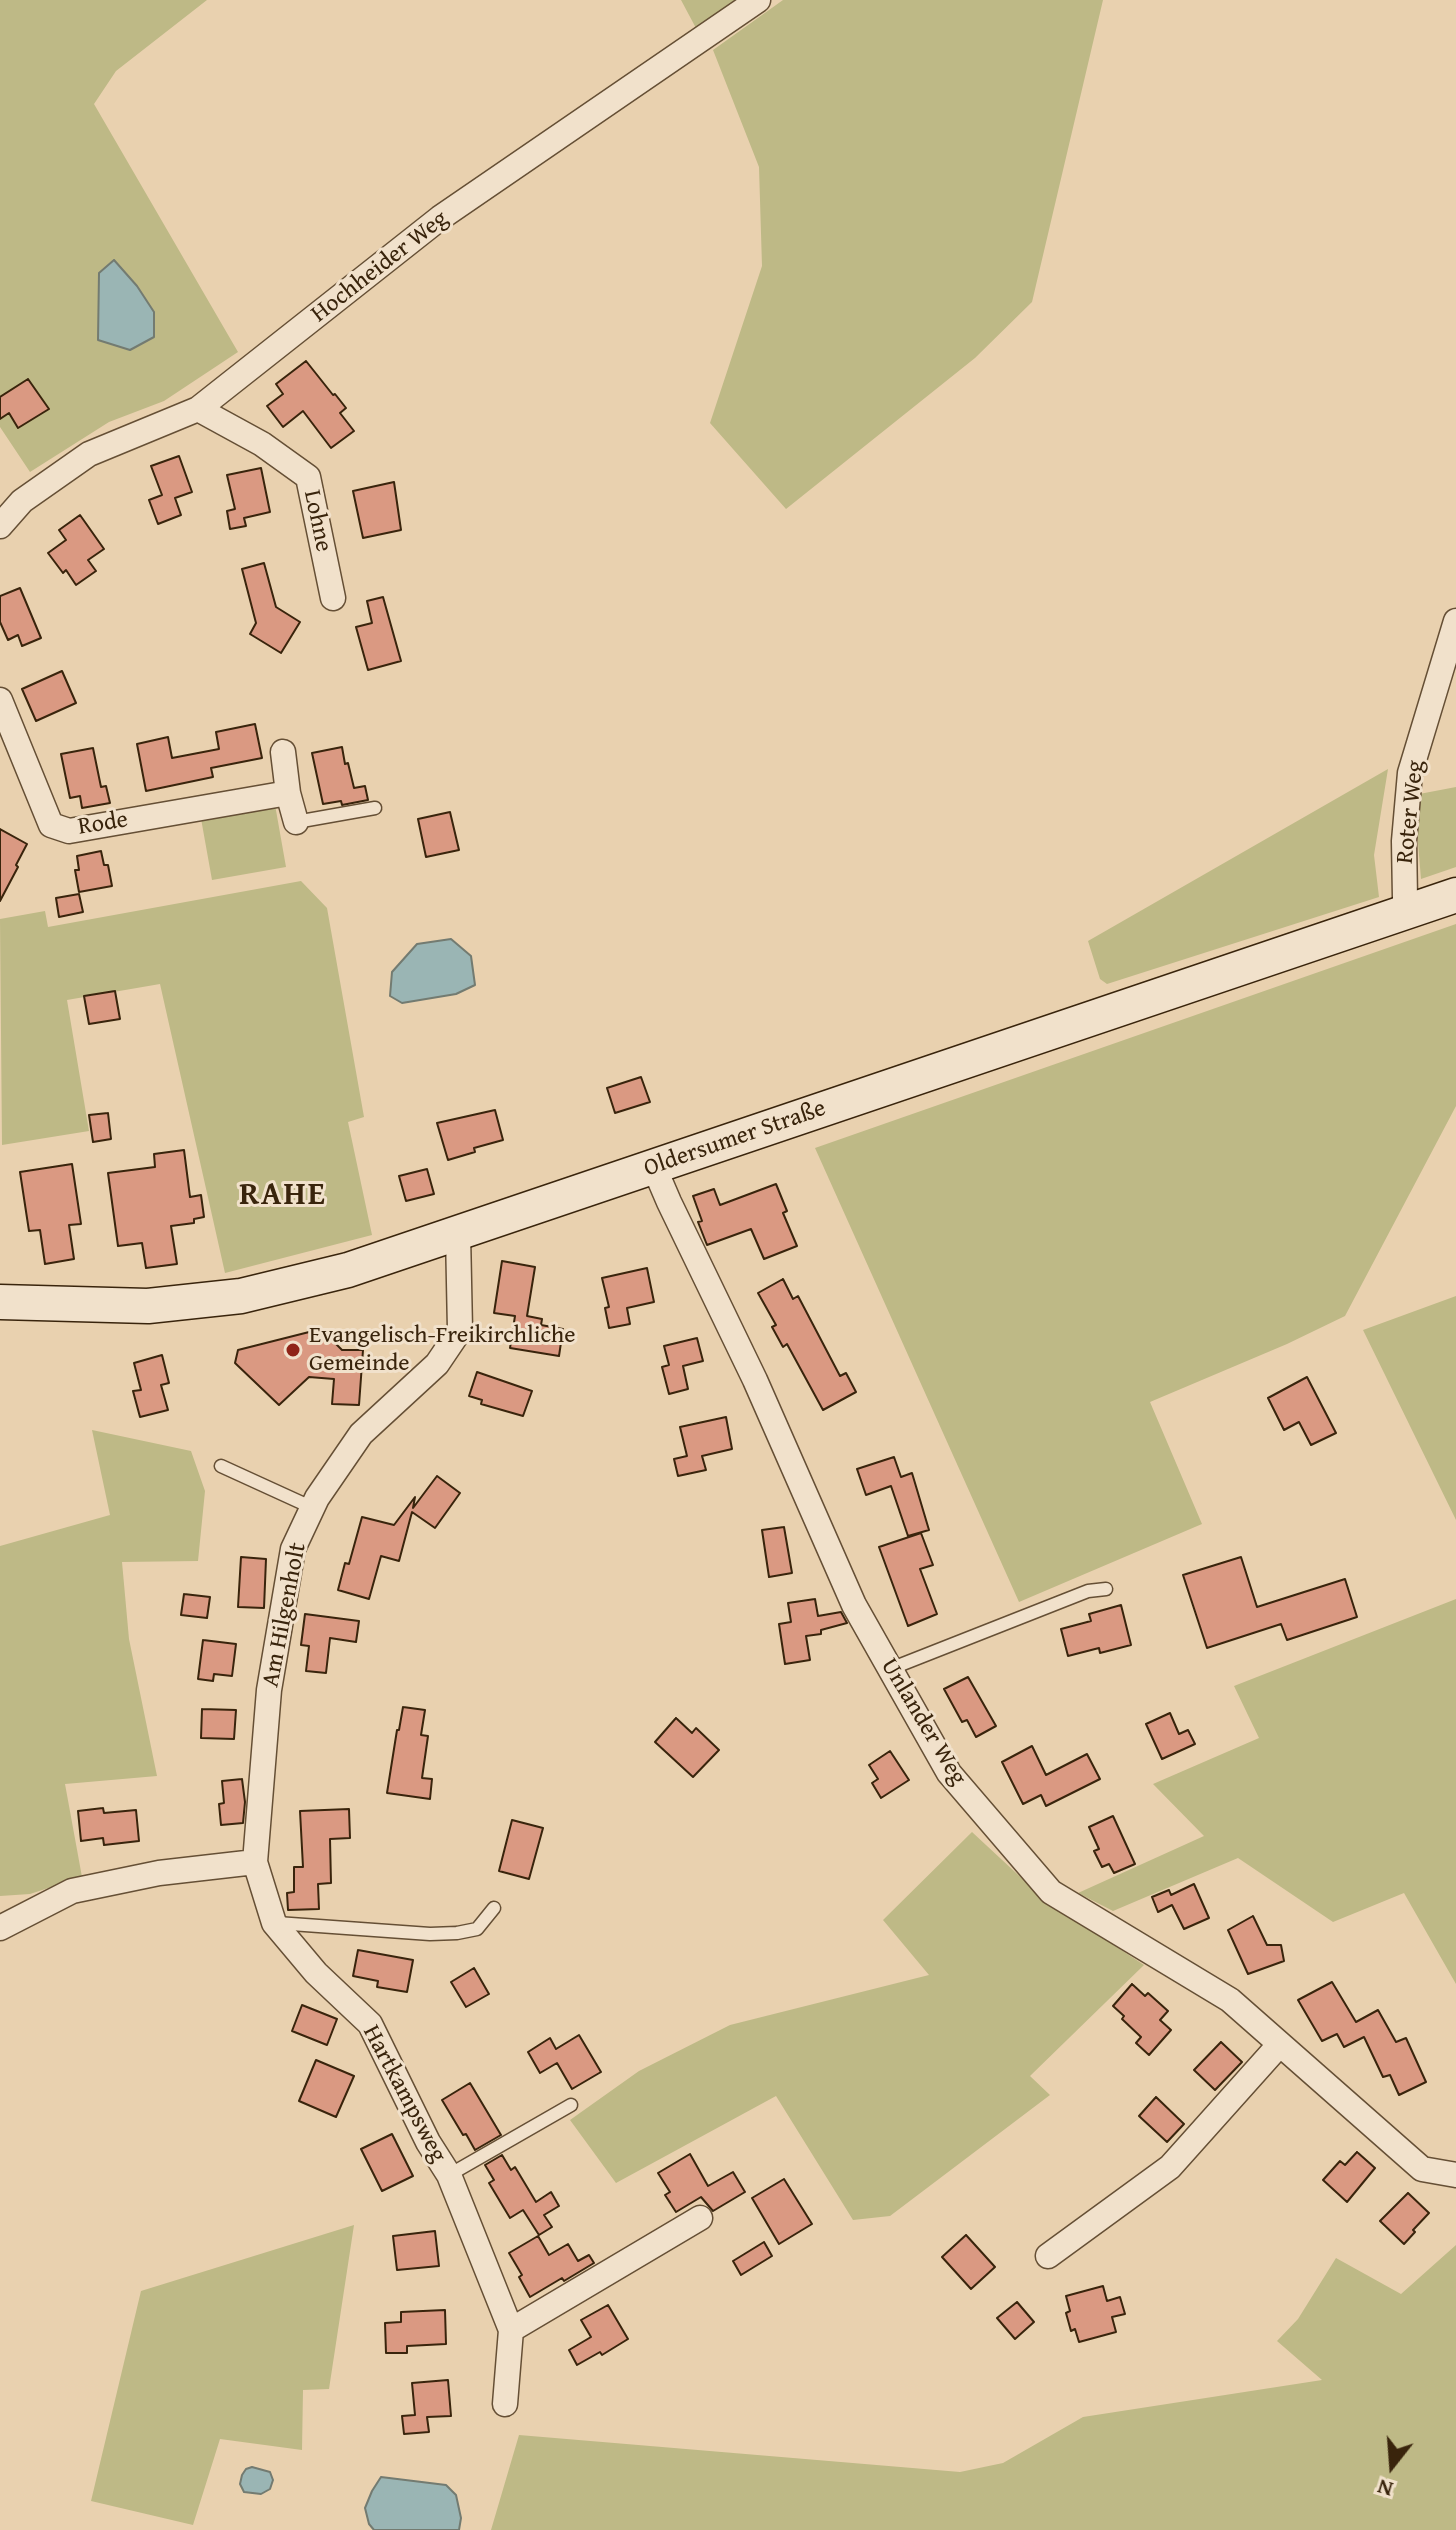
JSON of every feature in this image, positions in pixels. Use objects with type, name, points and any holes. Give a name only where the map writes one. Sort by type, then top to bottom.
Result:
[{"type":"main road","name":"Oldersumer Straße","points":[[0,1302],[148,1306],[241,1296],[348,1270],[1456,895]]},
{"type":"street","name":"Hochheider Weg","points":[[0,526],[22,501],[89,454],[198,409],[440,218],[758,0]]},
{"type":"street","name":"Lohne","points":[[198,409],[262,444],[308,477],[333,598]]},
{"type":"street","name":"Roter Weg","points":[[1407,913],[1404,841],[1410,773],[1456,621]]},
{"type":"street","name":"Rode","points":[[0,700],[51,825],[69,831],[288,793]]},
{"type":"street","points":[[283,752],[288,793],[296,822]]},
{"type":"street","name":"Unlander Weg","points":[[654,1167],[755,1380],[854,1605],[949,1773],[1051,1892],[1230,2000],[1422,2169],[1456,2175]]},
{"type":"street","name":"Am Hilgenholt","points":[[255,1862],[269,1690],[293,1549],[313,1508],[361,1434],[437,1364],[460,1330],[458,1234]]},
{"type":"street","points":[[0,1928],[72,1891],[159,1873],[255,1862]]},
{"type":"street","name":"Hartkampsweg","points":[[255,1862],[274,1923],[316,1973],[370,2024],[428,2142],[449,2175],[511,2330],[505,2404]]},
{"type":"street","points":[[1048,2256],[1170,2167],[1280,2044]]},
{"type":"street","points":[[511,2330],[700,2218]]},
{"type":"lane","points":[[296,822],[375,808]]},
{"type":"lane","points":[[221,1466],[313,1508]]},
{"type":"lane","points":[[890,1669],[1088,1591],[1106,1589]]},
{"type":"lane","points":[[274,1923],[430,1934],[457,1933],[477,1929],[494,1908]]},
{"type":"lane","points":[[449,2175],[571,2105]]},
{"type":"shaded area","points":[[0,0],[207,0],[116,71],[94,104],[238,352],[164,401],[109,422],[30,472],[0,427]],"holes":[[[114,261],[137,286],[154,312],[105,341],[98,340]]]},
{"type":"shaded area","points":[[681,0],[743,0],[697,30]]},
{"type":"shaded area","points":[[783,0],[1103,0],[1032,302],[975,358],[786,509],[710,423],[762,266],[759,167],[713,50]]},
{"type":"shaded area","points":[[1388,769],[1374,855],[1379,897],[1107,984],[1100,979],[1088,941]]},
{"type":"shaded area","points":[[1456,787],[1456,867],[1421,879],[1414,795]]},
{"type":"shaded area","points":[[274,799],[286,867],[212,880],[200,813]]},
{"type":"shaded area","points":[[301,881],[327,908],[364,1117],[348,1122],[372,1235],[225,1273],[160,984],[67,1000],[89,1131],[2,1145],[0,919],[45,911],[48,927]]},
{"type":"shaded area","points":[[1456,924],[1456,1106],[1345,1316],[1150,1402],[1202,1524],[1019,1602],[815,1148]]},
{"type":"shaded area","points":[[1456,1296],[1456,1520],[1363,1330]]},
{"type":"shaded area","points":[[92,1430],[191,1451],[205,1491],[198,1561],[122,1562],[129,1639],[157,1776],[65,1784],[82,1877],[30,1894],[0,1896],[0,1546],[110,1515]]},
{"type":"shaded area","points":[[1456,1599],[1456,1984],[1404,1893],[1333,1922],[1238,1858],[1113,1911],[1078,1893],[1204,1836],[1153,1784],[1259,1738],[1234,1686]]},
{"type":"shaded area","points":[[972,1832],[1043,1898],[1144,1965],[1030,2076],[1050,2095],[890,2216],[853,2220],[776,2096],[616,2183],[570,2120],[639,2071],[730,2025],[929,1975],[883,1920]]},
{"type":"shaded area","points":[[354,2225],[329,2389],[303,2390],[302,2450],[220,2439],[193,2525],[91,2501],[141,2291]]},
{"type":"shaded area","points":[[1456,2245],[1456,2530],[491,2530],[519,2435],[960,2472],[1003,2463],[1083,2417],[1322,2380],[1277,2341],[1298,2319],[1336,2258],[1401,2294]]},
{"type":"water","points":[[114,260],[154,312],[154,337],[130,350],[98,340],[99,273]]},
{"type":"water","points":[[451,939],[471,956],[475,985],[456,994],[402,1003],[390,996],[392,972],[417,944]]},
{"type":"water","points":[[252,2467],[270,2472],[273,2480],[270,2489],[261,2494],[244,2492],[240,2484],[246,2469]]},
{"type":"water","points":[[381,2477],[446,2485],[456,2495],[461,2518],[459,2530],[374,2530],[365,2508]]},
{"type":"building","points":[[306,361],[346,408],[340,413],[354,431],[331,448],[303,411],[283,427],[267,406],[283,394],[276,384]]},
{"type":"building","points":[[28,379],[49,409],[18,428],[9,413],[0,419],[0,397]]},
{"type":"building","points":[[179,456],[192,492],[175,498],[181,515],[158,524],[149,500],[162,495],[151,466]]},
{"type":"building","points":[[261,468],[270,512],[244,518],[246,526],[230,529],[227,511],[235,509],[227,475]]},
{"type":"building","points":[[394,482],[401,530],[363,538],[353,491]]},
{"type":"building","points":[[80,515],[104,549],[88,560],[96,571],[76,585],[48,553],[66,540],[59,530]]},
{"type":"building","points":[[264,563],[276,607],[300,622],[281,653],[250,634],[256,623],[242,569]]},
{"type":"building","points":[[20,588],[41,638],[22,646],[18,635],[8,640],[0,622],[0,596]]},
{"type":"building","points":[[383,597],[401,661],[368,670],[356,627],[372,623],[367,601]]},
{"type":"building","points":[[62,671],[76,703],[36,721],[22,689]]},
{"type":"building","points":[[255,724],[262,758],[211,768],[213,777],[146,791],[137,744],[168,737],[172,758],[219,749],[216,732]]},
{"type":"building","points":[[342,747],[354,788],[365,786],[368,800],[342,805],[341,801],[323,804],[312,753]]},
{"type":"building","points":[[93,748],[101,787],[106,786],[110,803],[82,808],[80,796],[70,798],[61,754]]},
{"type":"building","points":[[450,812],[459,850],[426,857],[418,819]]},
{"type":"building","points":[[0,829],[27,844],[0,901]]},
{"type":"building","points":[[101,851],[104,865],[108,865],[112,886],[79,892],[75,870],[79,870],[77,856]]},
{"type":"building","points":[[79,894],[83,912],[59,917],[56,898]]},
{"type":"building","points":[[115,991],[120,1019],[89,1024],[84,996]]},
{"type":"building","points":[[641,1077],[650,1102],[615,1113],[607,1088]]},
{"type":"building","points":[[495,1110],[503,1140],[448,1160],[437,1123]]},
{"type":"building","points":[[108,1113],[111,1139],[93,1142],[89,1115]]},
{"type":"building","points":[[184,1150],[190,1197],[201,1195],[204,1217],[194,1219],[194,1223],[171,1226],[177,1264],[146,1268],[142,1243],[118,1246],[108,1173],[155,1167],[154,1154]]},
{"type":"building","points":[[72,1164],[81,1224],[69,1225],[74,1259],[45,1264],[40,1230],[29,1231],[20,1172]]},
{"type":"building","points":[[427,1169],[434,1194],[406,1201],[399,1176]]},
{"type":"building","points":[[776,1184],[787,1211],[783,1213],[797,1246],[764,1259],[751,1229],[707,1245],[693,1196],[714,1189],[720,1205]]},
{"type":"building","points":[[502,1261],[535,1267],[527,1316],[542,1319],[541,1325],[563,1329],[559,1356],[510,1348],[515,1316],[494,1313]]},
{"type":"building","points":[[647,1268],[654,1302],[627,1308],[630,1324],[609,1328],[605,1308],[609,1307],[602,1278]]},
{"type":"building","points":[[783,1279],[793,1299],[798,1296],[840,1376],[846,1373],[856,1392],[823,1410],[787,1344],[783,1347],[772,1327],[776,1325],[758,1293]]},
{"type":"building","points":[[321,1329],[342,1350],[363,1350],[359,1405],[332,1404],[334,1379],[309,1377],[279,1405],[235,1363],[238,1350]]},
{"type":"building","points":[[697,1338],[703,1361],[683,1366],[688,1389],[669,1394],[662,1367],[669,1365],[664,1346]]},
{"type":"building","points":[[162,1355],[169,1383],[161,1385],[168,1410],[140,1417],[133,1391],[141,1390],[134,1363]]},
{"type":"building","points":[[477,1372],[532,1391],[523,1416],[481,1404],[482,1400],[469,1396]]},
{"type":"building","points":[[1307,1377],[1336,1433],[1311,1445],[1299,1422],[1284,1430],[1268,1398]]},
{"type":"building","points":[[726,1417],[732,1449],[702,1456],[706,1470],[678,1476],[674,1459],[687,1456],[680,1427]]},
{"type":"building","points":[[894,1457],[901,1477],[912,1473],[929,1530],[908,1536],[891,1486],[866,1495],[857,1469]]},
{"type":"building","points":[[437,1476],[460,1493],[435,1528],[412,1512],[399,1561],[381,1556],[369,1599],[338,1590],[362,1517],[394,1525],[415,1497],[413,1508]]},
{"type":"building","points":[[784,1527],[792,1573],[769,1577],[762,1530]]},
{"type":"building","points":[[921,1533],[933,1565],[920,1569],[937,1614],[908,1626],[879,1547]]},
{"type":"building","points":[[241,1557],[266,1559],[264,1608],[238,1607]]},
{"type":"building","points":[[1241,1557],[1257,1607],[1345,1579],[1357,1617],[1287,1640],[1281,1624],[1207,1648],[1183,1575]]},
{"type":"building","points":[[184,1594],[210,1597],[207,1618],[181,1615]]},
{"type":"building","points":[[815,1599],[818,1616],[841,1612],[847,1623],[821,1630],[821,1634],[806,1636],[810,1660],[785,1664],[779,1624],[791,1622],[788,1603]]},
{"type":"building","points":[[1121,1605],[1131,1645],[1100,1653],[1099,1648],[1068,1656],[1061,1629],[1091,1621],[1089,1614]]},
{"type":"building","points":[[305,1614],[359,1621],[356,1642],[330,1638],[326,1673],[306,1671],[309,1646],[301,1645]]},
{"type":"building","points":[[203,1640],[236,1644],[232,1676],[214,1674],[213,1681],[198,1679]]},
{"type":"building","points":[[968,1677],[996,1726],[976,1737],[967,1720],[962,1722],[944,1689]]},
{"type":"building","points":[[403,1707],[425,1710],[421,1735],[428,1736],[422,1778],[432,1779],[430,1799],[387,1793]]},
{"type":"building","points":[[202,1709],[236,1710],[234,1739],[201,1738]]},
{"type":"building","points":[[1170,1713],[1179,1734],[1188,1730],[1195,1744],[1162,1759],[1146,1724]]},
{"type":"building","points":[[676,1718],[692,1733],[696,1728],[719,1750],[693,1777],[655,1742]]},
{"type":"building","points":[[1032,1746],[1046,1775],[1087,1754],[1100,1779],[1046,1806],[1041,1795],[1023,1804],[1002,1762]]},
{"type":"building","points":[[890,1751],[909,1780],[881,1798],[872,1783],[878,1779],[869,1765]]},
{"type":"building","points":[[242,1779],[245,1802],[243,1823],[221,1825],[219,1804],[224,1803],[222,1781]]},
{"type":"building","points":[[103,1808],[104,1813],[136,1810],[139,1841],[104,1845],[103,1838],[81,1841],[78,1811]]},
{"type":"building","points":[[349,1809],[350,1838],[330,1839],[331,1883],[318,1884],[319,1909],[288,1910],[287,1893],[294,1892],[294,1867],[303,1867],[300,1811]]},
{"type":"building","points":[[1113,1816],[1135,1864],[1114,1873],[1109,1864],[1102,1867],[1094,1851],[1099,1849],[1089,1827]]},
{"type":"building","points":[[512,1820],[543,1828],[529,1879],[499,1871]]},
{"type":"building","points":[[1194,1884],[1209,1918],[1184,1929],[1172,1905],[1158,1912],[1152,1897],[1169,1890],[1171,1895]]},
{"type":"building","points":[[1253,1916],[1267,1945],[1281,1945],[1284,1961],[1248,1974],[1228,1930]]},
{"type":"building","points":[[358,1950],[413,1960],[407,1992],[377,1987],[378,1981],[353,1976]]},
{"type":"building","points":[[474,1968],[489,1994],[466,2007],[451,1982]]},
{"type":"building","points":[[1332,1982],[1356,2022],[1378,2010],[1396,2042],[1406,2038],[1426,2082],[1399,2095],[1390,2075],[1383,2077],[1364,2037],[1344,2047],[1337,2034],[1322,2041],[1298,2000]]},
{"type":"building","points":[[1132,1984],[1145,1996],[1148,1993],[1168,2011],[1160,2020],[1171,2030],[1149,2055],[1136,2043],[1141,2037],[1113,2006]]},
{"type":"building","points":[[302,2005],[337,2019],[327,2045],[292,2031]]},
{"type":"building","points":[[579,2035],[601,2072],[572,2089],[557,2063],[540,2073],[528,2052],[550,2038],[556,2049]]},
{"type":"building","points":[[1221,2042],[1242,2062],[1215,2090],[1194,2070]]},
{"type":"building","points":[[316,2060],[354,2076],[336,2117],[299,2101]]},
{"type":"building","points":[[470,2083],[501,2135],[475,2150],[442,2100]]},
{"type":"building","points":[[1156,2097],[1184,2124],[1167,2142],[1139,2116]]},
{"type":"building","points":[[392,2134],[413,2176],[382,2191],[361,2149]]},
{"type":"building","points":[[1357,2152],[1375,2168],[1347,2202],[1323,2180],[1340,2161],[1345,2165]]},
{"type":"building","points":[[690,2154],[708,2186],[733,2172],[745,2192],[713,2211],[701,2197],[676,2212],[665,2195],[670,2192],[658,2173]]},
{"type":"building","points":[[502,2155],[511,2170],[515,2167],[536,2202],[551,2192],[559,2206],[544,2215],[552,2227],[539,2235],[523,2210],[510,2218],[489,2183],[494,2180],[485,2165]]},
{"type":"building","points":[[784,2179],[812,2224],[779,2244],[752,2198]]},
{"type":"building","points":[[1408,2193],[1429,2213],[1404,2244],[1380,2221]]},
{"type":"building","points":[[435,2231],[439,2266],[397,2270],[393,2236]]},
{"type":"building","points":[[966,2235],[995,2267],[971,2289],[942,2257]]},
{"type":"building","points":[[538,2236],[549,2255],[568,2244],[578,2261],[589,2255],[594,2263],[530,2297],[509,2253]]},
{"type":"building","points":[[764,2242],[772,2256],[741,2275],[733,2261]]},
{"type":"building","points":[[1103,2286],[1107,2301],[1120,2297],[1125,2314],[1112,2317],[1116,2332],[1079,2342],[1075,2329],[1071,2331],[1066,2313],[1070,2311],[1066,2296]]},
{"type":"building","points":[[1017,2302],[1034,2322],[1015,2339],[997,2318]]},
{"type":"building","points":[[608,2305],[628,2339],[602,2355],[600,2352],[577,2365],[569,2350],[591,2337],[581,2320]]},
{"type":"building","points":[[445,2310],[446,2344],[407,2346],[407,2353],[386,2353],[385,2323],[401,2322],[401,2312]]},
{"type":"building","points":[[448,2380],[451,2416],[427,2417],[429,2432],[404,2434],[402,2416],[415,2415],[412,2383]]},
{"type":"place","name":"Evangelisch-Freikirchliche Gemeinde","points":[[293,1350]]},
{"type":"district","name":"RAHE","points":[[283,1196]]}]
